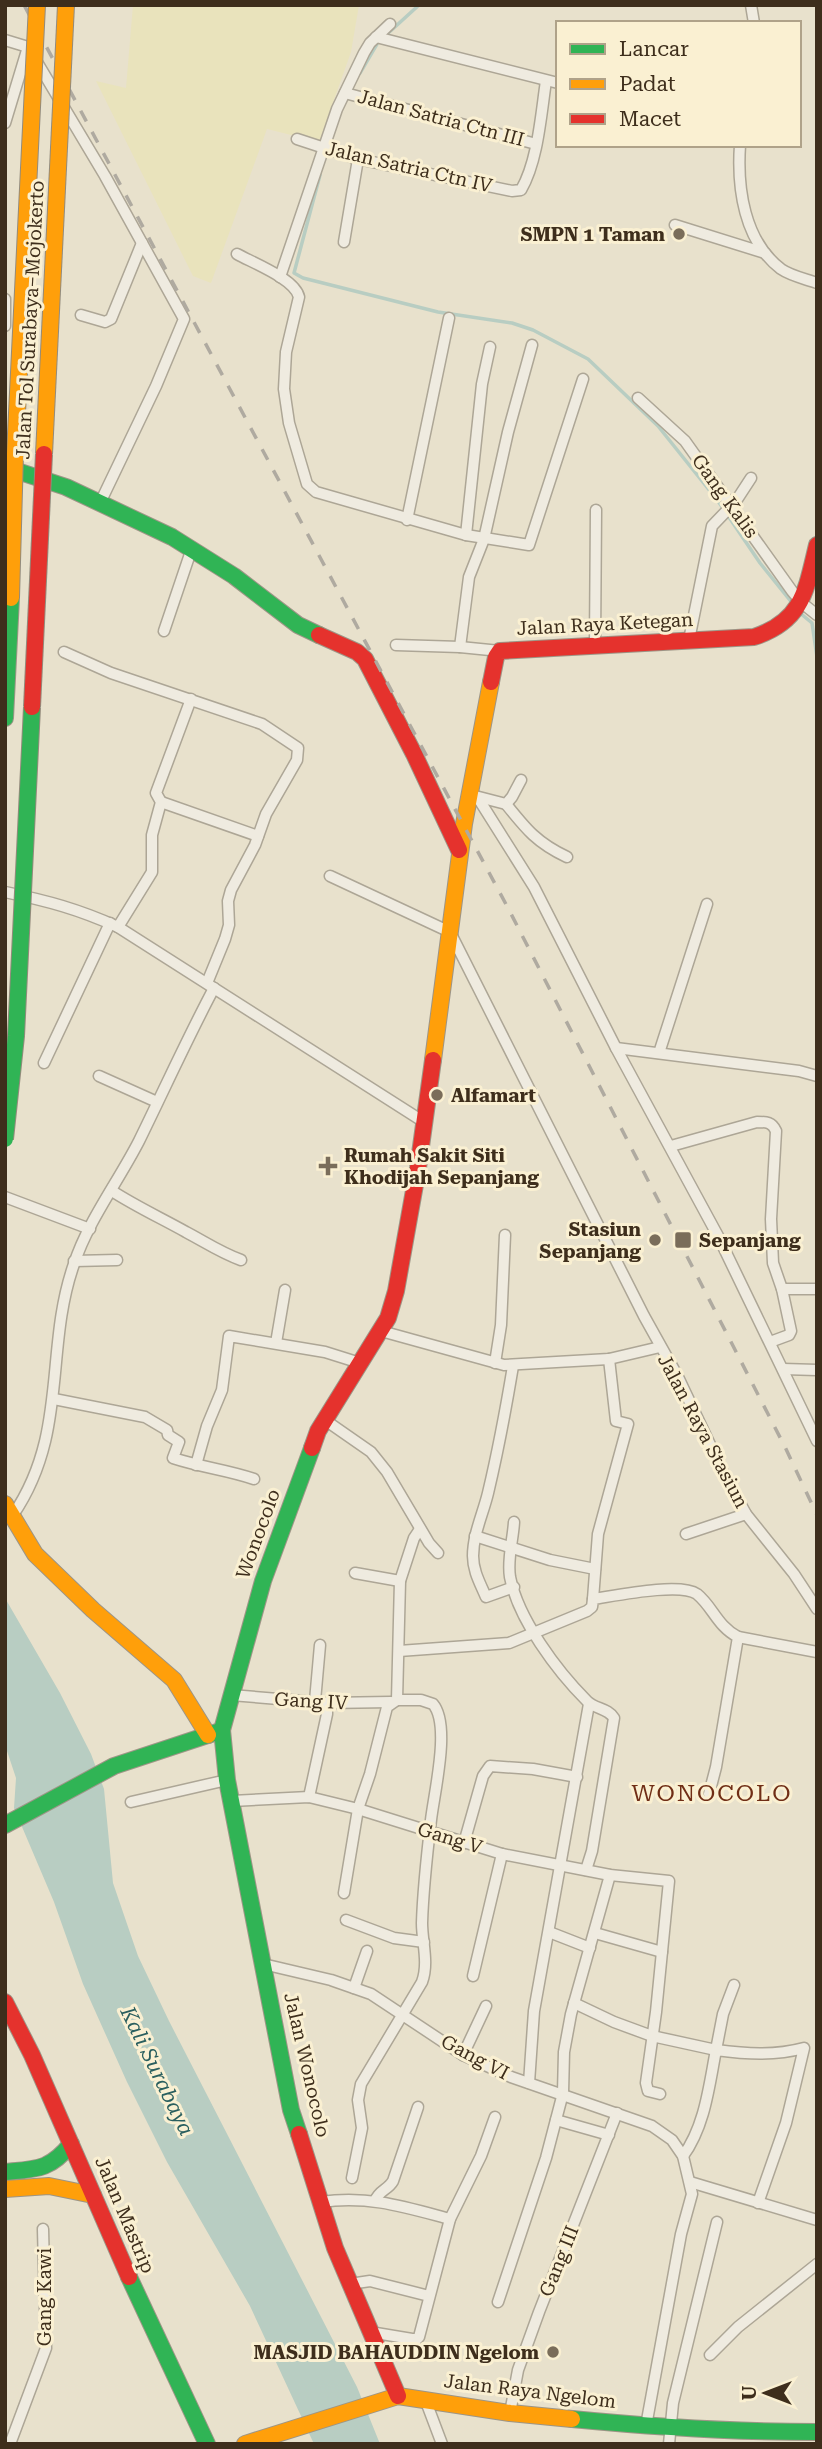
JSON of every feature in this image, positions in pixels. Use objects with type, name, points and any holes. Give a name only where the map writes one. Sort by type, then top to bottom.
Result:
[{"type":"main road","points":[[29,132],[31,5]]},
{"type":"main road","points":[[29,132],[37,5]]},
{"type":"main road","name":"Jalan Tol Surabaya–Mojokerto","points":[[5,1139],[16,1036],[66,5]]},
{"type":"main road","name":"Jalan Tol Surabaya–Mojokerto","points":[[5,718],[29,132]]},
{"type":"main road","points":[[5,467],[66,487],[192,548],[298,625],[349,647],[365,659],[414,754],[459,854]]},
{"type":"main road","points":[[798,609],[817,545]]},
{"type":"main road","name":"Jalan Raya Ketegan","points":[[424,1122],[459,854],[474,796],[496,657],[500,651],[765,635],[783,626],[798,609]]},
{"type":"main road","name":"Wonocolo","points":[[215,1732],[231,1695],[263,1581],[318,1431],[388,1318],[396,1291],[424,1122]]},
{"type":"main road","points":[[5,1825],[114,1766],[215,1732],[174,1680],[93,1610],[35,1554],[9,1509]]},
{"type":"main road","name":"Jalan Wonocolo","points":[[215,1732],[232,1801],[291,2110],[335,2248],[398,2396]]},
{"type":"main road","name":"Jalan Mastrip","points":[[5,2002],[32,2054],[143,2310],[207,2444]]},
{"type":"main road","points":[[5,2172],[49,2166],[57,2162],[71,2144]]},
{"type":"main road","points":[[5,2189],[49,2186],[93,2195]]},
{"type":"main road","name":"Jalan Raya Ngelom","points":[[249,2442],[398,2396],[510,2413],[646,2426],[670,2436],[817,2432]]},
{"type":"street","points":[[279,276],[363,53],[381,38],[390,24]]},
{"type":"street","points":[[381,38],[552,82],[536,144]]},
{"type":"street","points":[[5,40],[28,47],[105,176],[184,319],[156,386],[100,503]]},
{"type":"street","points":[[5,123],[28,47]]},
{"type":"street","name":"Jalan Satria Ctn III","points":[[347,94],[536,144]]},
{"type":"street","name":"Jalan Satria Ctn IV","points":[[297,139],[358,159],[512,191],[521,190],[536,144]]},
{"type":"street","points":[[740,147],[738,164],[747,223],[765,253],[782,270],[817,283]]},
{"type":"street","points":[[344,242],[358,159]]},
{"type":"street","points":[[675,225],[765,253]]},
{"type":"street","points":[[81,316],[105,322],[111,319],[142,243]]},
{"type":"street","points":[[237,254],[279,276],[298,290],[299,297],[286,352],[284,389],[289,423],[307,484],[316,492],[466,535],[525,545],[531,542],[583,379]]},
{"type":"street","points":[[5,299],[5,326]]},
{"type":"street","points":[[407,520],[449,318]]},
{"type":"street","points":[[460,647],[469,577],[484,539],[508,432],[532,345]]},
{"type":"street","points":[[466,535],[482,384],[490,347]]},
{"type":"street","name":"Gang Kalis","points":[[638,398],[685,441],[707,469],[726,511],[798,609],[817,615]]},
{"type":"street","points":[[689,640],[712,526],[751,478]]},
{"type":"street","points":[[594,644],[596,510]]},
{"type":"street","points":[[164,631],[192,548]]},
{"type":"street","points":[[396,645],[500,651]]},
{"type":"street","points":[[9,1509],[26,1496],[49,1430],[65,1292],[74,1261],[157,1101],[211,986],[229,925],[228,901],[231,890],[238,880],[266,814],[297,760],[298,748],[262,724],[111,673],[64,652]]},
{"type":"street","points":[[191,699],[156,793],[161,802],[258,836]]},
{"type":"street","points":[[506,804],[521,780]]},
{"type":"street","points":[[474,796],[506,804],[530,835],[567,858]]},
{"type":"street","points":[[474,796],[534,887],[616,1048],[671,1146],[817,1441]]},
{"type":"street","points":[[44,1063],[114,925],[152,872],[152,835],[161,802]]},
{"type":"street","points":[[330,876],[450,932],[660,1347]]},
{"type":"street","points":[[5,892],[54,902],[114,925],[424,1122]]},
{"type":"street","points":[[659,1053],[707,904]]},
{"type":"street","points":[[616,1048],[799,1071],[817,1076]]},
{"type":"street","points":[[99,1076],[157,1101]]},
{"type":"street","points":[[671,1146],[757,1122],[773,1125],[776,1131],[771,1219],[773,1263],[782,1289],[790,1331],[789,1335],[770,1342]]},
{"type":"street","points":[[112,1191],[223,1254],[241,1260]]},
{"type":"street","points":[[5,1197],[90,1229]]},
{"type":"street","points":[[495,1363],[505,1235]]},
{"type":"street","points":[[74,1261],[117,1260]]},
{"type":"street","points":[[782,1289],[817,1289]]},
{"type":"street","points":[[276,1343],[285,1290]]},
{"type":"street","name":"Jalan Raya Stasiun","points":[[381,1331],[513,1366],[609,1359],[660,1347],[678,1377],[746,1514],[794,1574],[817,1609]]},
{"type":"street","points":[[196,1465],[207,1426],[222,1390],[229,1336],[325,1352],[360,1363]]},
{"type":"street","points":[[399,1651],[506,1644],[533,1635],[592,1607],[598,1534],[628,1424],[616,1421],[609,1359]]},
{"type":"street","points":[[513,1366],[499,1449],[475,1536],[474,1569],[486,1597],[514,1587]]},
{"type":"street","points":[[783,1369],[817,1370]]},
{"type":"street","points":[[54,1399],[145,1417],[179,1441],[173,1458],[254,1479]]},
{"type":"street","points":[[325,1419],[371,1452],[387,1472],[438,1553]]},
{"type":"street","points":[[686,1534],[746,1514]]},
{"type":"street","points":[[514,1522],[510,1570],[533,1635],[589,1704],[610,1713],[614,1718],[586,1870]]},
{"type":"street","points":[[344,1893],[358,1810],[387,1707],[394,1701],[399,1651],[400,1581],[420,1528]]},
{"type":"street","points":[[475,1536],[550,1560],[595,1569]]},
{"type":"street","points":[[355,1573],[400,1581]]},
{"type":"street","points":[[593,1600],[643,1591],[690,1591],[697,1595],[720,1625],[738,1637],[817,1652]]},
{"type":"street","points":[[709,1794],[738,1637]]},
{"type":"street","points":[[309,1797],[328,1707],[321,1702],[320,1645]]},
{"type":"street","name":"Gang IV","points":[[231,1695],[282,1701],[421,1700],[433,1704],[441,1718],[442,1739],[429,1833]]},
{"type":"street","points":[[529,2083],[534,2011],[589,1704]]},
{"type":"street","points":[[464,1843],[483,1776],[490,1766],[533,1769],[577,1777]]},
{"type":"street","points":[[131,1802],[227,1780]]},
{"type":"street","name":"Gang V","points":[[232,1801],[309,1797],[502,1854],[610,1875],[669,1881],[662,1952]]},
{"type":"street","points":[[352,2178],[362,2128],[358,2100],[361,2084],[424,1976],[423,1914],[429,1833]]},
{"type":"street","points":[[473,1976],[502,1854]]},
{"type":"street","points":[[498,2302],[536,2193],[556,2120],[563,2093],[564,2053],[574,2003],[610,1875]]},
{"type":"street","points":[[346,1920],[394,1938],[424,1942]]},
{"type":"street","points":[[549,1933],[590,1948]]},
{"type":"street","points":[[595,1933],[662,1952],[646,2086],[648,2091],[660,2094]]},
{"type":"street","points":[[354,1988],[367,1951]]},
{"type":"street","name":"Gang VI","points":[[263,1964],[331,1980],[371,1994],[463,2054],[529,2083],[652,2126],[671,2140],[683,2156]]},
{"type":"street","points":[[646,2426],[681,2234],[692,2194],[683,2156],[701,2121],[723,2014],[734,1984]]},
{"type":"street","points":[[574,2003],[652,2036],[716,2050],[751,2054],[788,2052],[804,2048],[786,2123],[758,2203]]},
{"type":"street","points":[[463,2054],[486,2006]]},
{"type":"street","points":[[375,2201],[378,2194],[390,2186],[393,2180],[418,2107]]},
{"type":"street","name":"Gang III","points":[[510,2413],[518,2370],[538,2312],[617,2113]]},
{"type":"street","points":[[370,2332],[417,2339],[450,2219],[481,2156],[495,2117]]},
{"type":"street","points":[[556,2120],[608,2135]]},
{"type":"street","points":[[690,2182],[758,2203],[815,2216]]},
{"type":"street","points":[[321,2202],[353,2198],[450,2219]]},
{"type":"street","points":[[670,2436],[676,2390],[717,2222]]},
{"type":"street","name":"Gang Kawi","points":[[10,2444],[46,2348],[43,2229]]},
{"type":"street","points":[[710,2356],[738,2327],[817,2264]]},
{"type":"street","points":[[350,2284],[370,2281],[429,2296]]},
{"type":"street","points":[[425,2399],[442,2444]]},
{"type":"shaded area","points":[[133,5],[359,5],[351,52],[319,142],[267,129],[211,283],[193,276],[96,81],[126,88]]},
{"type":"water","name":"Kali Surabaya","points":[[5,1598],[60,1693],[91,1754],[104,1789],[113,1883],[138,1956],[357,2387],[380,2444],[314,2444],[250,2306],[167,2162],[83,1984],[54,1902],[14,1808],[16,1778],[5,1745]]},
{"type":"waterway","points":[[385,36],[419,5]]},
{"type":"waterway","points":[[360,73],[377,44]]},
{"type":"waterway","points":[[320,175],[294,273],[303,278],[438,312],[512,323],[533,330],[588,359],[658,426],[718,501],[760,563],[793,604]]},
{"type":"waterway","points":[[800,613],[812,623],[817,657]]},
{"type":"railway","points":[[24,5],[508,908],[786,1449],[817,1515]]},
{"type":"traffic: fast","points":[[5,467],[66,487],[172,537],[234,576],[298,625],[319,635]]},
{"type":"traffic: fast","points":[[5,718],[11,598]]},
{"type":"traffic: fast","points":[[5,1139],[16,1036],[32,707]]},
{"type":"traffic: fast","points":[[299,2134],[291,2110],[227,1780],[222,1730],[263,1581],[312,1448]]},
{"type":"traffic: fast","points":[[5,1825],[114,1766],[217,1732]]},
{"type":"traffic: fast","points":[[5,2172],[42,2167],[56,2159],[71,2144]]},
{"type":"traffic: fast","points":[[129,2277],[207,2444]]},
{"type":"traffic: fast","points":[[572,2419],[694,2428],[817,2432]]},
{"type":"traffic: slow","points":[[11,598],[15,454],[37,5]]},
{"type":"traffic: slow","points":[[44,454],[66,5]]},
{"type":"traffic: slow","points":[[433,1060],[464,824],[491,682]]},
{"type":"traffic: slow","points":[[5,1504],[35,1554],[93,1610],[174,1680],[208,1735]]},
{"type":"traffic: slow","points":[[5,2189],[49,2186],[93,2195]]},
{"type":"traffic: slow","points":[[245,2444],[398,2396],[510,2413],[572,2419]]},
{"type":"traffic: jam","points":[[32,707],[44,454]]},
{"type":"traffic: jam","points":[[491,682],[496,657],[500,651],[754,637],[770,630],[793,613],[805,590],[817,545]]},
{"type":"traffic: jam","points":[[319,635],[357,652],[365,659],[459,850]]},
{"type":"traffic: jam","points":[[312,1448],[318,1431],[388,1318],[396,1291],[418,1168],[433,1060]]},
{"type":"traffic: jam","points":[[5,2002],[32,2055],[129,2277]]},
{"type":"traffic: jam","points":[[299,2134],[335,2248],[398,2396]]},
{"type":"place","name":"SMPN 1 Taman","points":[[679,234]]},
{"type":"place","name":"Alfamart","points":[[437,1095]]},
{"type":"place","name":"Rumah Sakit Siti Khodijah Sepanjang","points":[[328,1166]]},
{"type":"place","name":"Stasiun Sepanjang","points":[[655,1240]]},
{"type":"place","name":"Sepanjang","points":[[683,1240]]},
{"type":"place","name":"MASJID BAHAUDDIN Ngelom","points":[[553,2352]]},
{"type":"district","name":"WONOCOLO","points":[[712,1793]]}]
